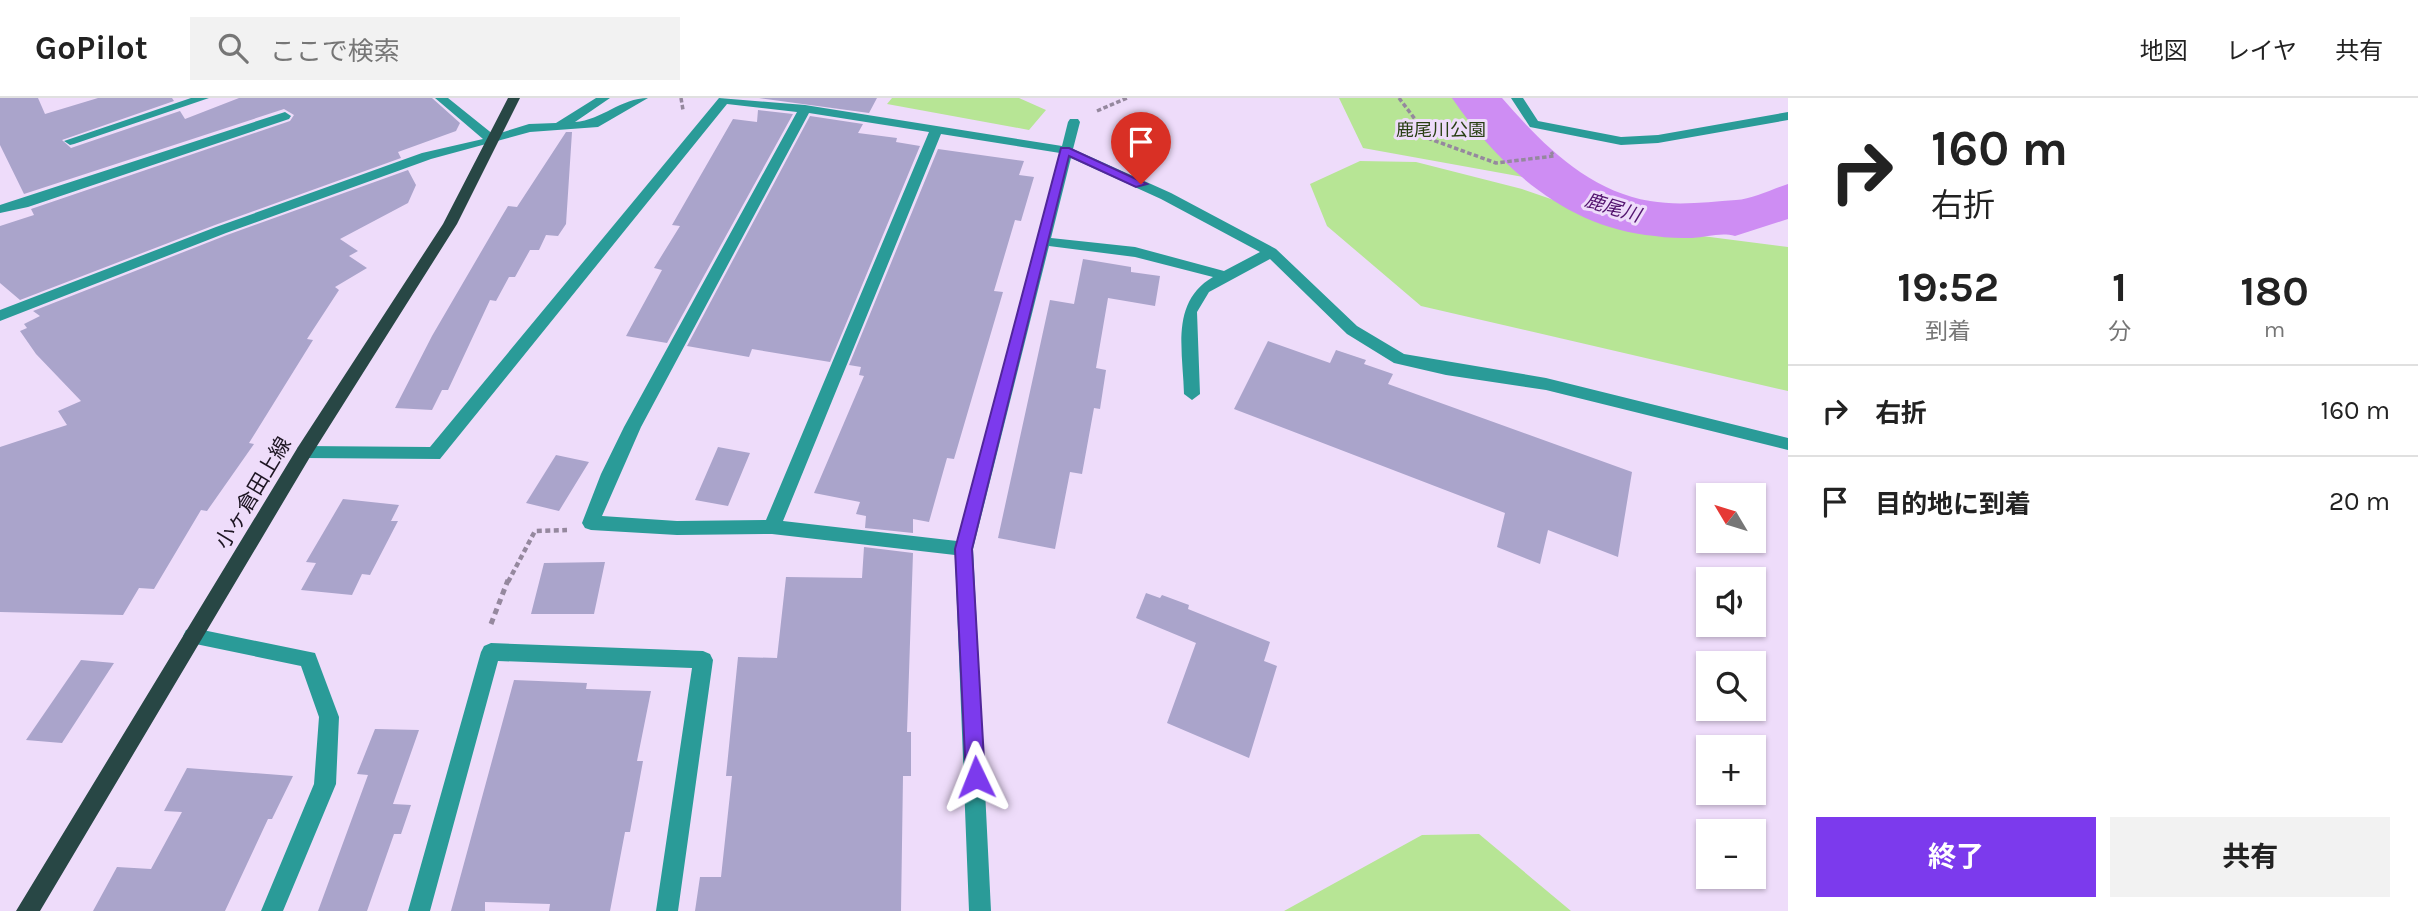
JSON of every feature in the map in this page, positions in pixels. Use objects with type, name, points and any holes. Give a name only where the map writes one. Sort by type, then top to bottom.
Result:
[{"type":"main road","name":"小ヶ倉田上線","points":[[27,911],[304,452],[450,224],[513,98]]},
{"type":"street","points":[[69,141],[203,98]]},
{"type":"street","points":[[441,98],[492,140]]},
{"type":"street","points":[[559,127],[604,98]]},
{"type":"street","points":[[0,316],[221,230],[414,161],[529,128],[594,124],[642,98]]},
{"type":"street","points":[[1517,98],[1534,124],[1607,140],[1658,139],[1788,116]]},
{"type":"street","points":[[304,452],[434,454],[724,100],[805,109],[1065,150],[1166,196],[1271,252],[1352,330],[1400,359],[1546,384],[1788,444]]},
{"type":"street","points":[[805,109],[739,236],[633,427],[598,500],[591,523],[677,528],[772,527],[964,549]]},
{"type":"street","points":[[0,209],[23,204],[285,116]]},
{"type":"street","points":[[980,911],[964,549],[1074,122]]},
{"type":"street","points":[[772,527],[936,131]]},
{"type":"street","points":[[1042,241],[1135,252],[1226,276]]},
{"type":"street","points":[[1192,394],[1190,312],[1205,289],[1271,252]]},
{"type":"street","points":[[193,636],[308,659],[329,717],[325,784],[272,911]]},
{"type":"street","points":[[419,911],[491,652],[703,660],[667,911]]},
{"type":"path","points":[[1074,122],[1127,98]]},
{"type":"path","points":[[1399,98],[1430,139],[1496,163],[1554,156]]},
{"type":"path","points":[[491,652],[489,628],[503,590],[535,531],[565,531],[591,523]]},
{"type":"green space","points":[[892,98],[1019,98],[1046,110],[1029,130],[887,104]]},
{"type":"green space","name":"鹿尾川公園","points":[[1339,98],[1456,98],[1529,178],[1363,148]]},
{"type":"green space","points":[[1360,161],[1416,162],[1522,189],[1632,227],[1788,247],[1788,391],[1421,306],[1327,226],[1310,184]]},
{"type":"green space","points":[[1479,834],[1571,911],[1284,911],[1422,835]]},
{"type":"building","points":[[0,98],[38,98],[45,114],[98,98],[172,98],[174,101],[62,140],[71,148],[180,111],[185,119],[239,98],[432,98],[460,123],[456,131],[398,152],[401,158],[215,225],[20,300],[0,283],[0,226],[34,215],[31,209],[290,121],[294,115],[284,109],[24,194],[0,145]]},
{"type":"building","points":[[759,98],[877,98],[869,113]]},
{"type":"building","points":[[758,110],[793,114],[667,343],[626,336],[662,270],[654,268],[680,226],[672,225],[733,119],[757,122]]},
{"type":"building","points":[[810,116],[863,124],[858,133],[897,138],[896,142],[920,146],[830,362],[752,349],[749,357],[687,346]]},
{"type":"building","points":[[566,132],[572,132],[566,224],[558,236],[546,235],[539,250],[530,250],[515,277],[509,277],[496,301],[490,300],[448,390],[442,390],[432,410],[395,408],[432,336],[508,206],[517,207]]},
{"type":"building","points":[[938,149],[1024,161],[1019,175],[1034,177],[1021,221],[1015,220],[994,291],[1003,292],[954,459],[947,458],[929,522],[913,519],[913,533],[865,528],[866,516],[856,514],[860,502],[814,493],[864,376],[859,375],[861,367],[849,365]]},
{"type":"building","points":[[408,170],[416,185],[408,203],[340,239],[358,251],[349,256],[367,268],[335,287],[339,290],[307,339],[313,340],[249,443],[254,444],[207,511],[201,510],[154,589],[139,588],[123,615],[0,612],[0,447],[67,425],[58,411],[81,401],[36,354],[20,331],[27,328],[24,324],[40,316],[33,311],[227,235]]},
{"type":"building","points":[[1083,259],[1131,267],[1131,272],[1160,276],[1155,306],[1108,298],[1096,368],[1106,370],[1100,409],[1094,408],[1082,474],[1070,472],[1055,549],[998,538],[1050,300],[1074,304]]},
{"type":"building","points":[[1268,341],[1330,363],[1336,350],[1366,360],[1364,364],[1393,374],[1388,384],[1632,472],[1618,557],[1548,530],[1540,564],[1497,547],[1505,513],[1234,409]]},
{"type":"building","points":[[718,447],[750,453],[728,506],[695,500]]},
{"type":"building","points":[[556,455],[589,462],[559,511],[526,503]]},
{"type":"building","points":[[343,499],[399,505],[391,521],[398,521],[370,575],[362,574],[352,595],[301,590],[316,563],[306,562]]},
{"type":"building","points":[[864,547],[913,553],[907,732],[911,732],[911,776],[903,776],[901,911],[695,911],[700,877],[721,877],[732,776],[726,776],[738,657],[777,658],[786,577],[862,578]]},
{"type":"building","points":[[605,562],[594,614],[531,614],[544,563]]},
{"type":"building","points":[[1146,593],[1160,598],[1162,595],[1189,605],[1188,609],[1270,642],[1264,661],[1277,666],[1249,758],[1167,723],[1196,643],[1136,618]]},
{"type":"building","points":[[81,660],[114,663],[62,743],[26,740]]},
{"type":"building","points":[[514,680],[587,683],[586,689],[651,691],[637,761],[643,761],[630,832],[625,832],[610,911],[549,911],[550,904],[485,902],[485,911],[451,911]]},
{"type":"building","points":[[375,729],[419,730],[393,804],[411,805],[401,834],[394,834],[367,911],[318,911],[368,775],[357,774]]},
{"type":"building","points":[[187,768],[293,776],[272,819],[268,819],[225,911],[93,911],[117,867],[151,869],[182,812],[164,811]]},
{"type":"waterway","name":"鹿尾川","points":[[1476,98],[1529,157],[1557,180],[1587,199],[1618,212],[1653,219],[1691,221],[1733,216],[1735,219],[1788,201]]},
{"type":"route","points":[[976,777],[964,549],[1065,150],[1141,184]]}]
